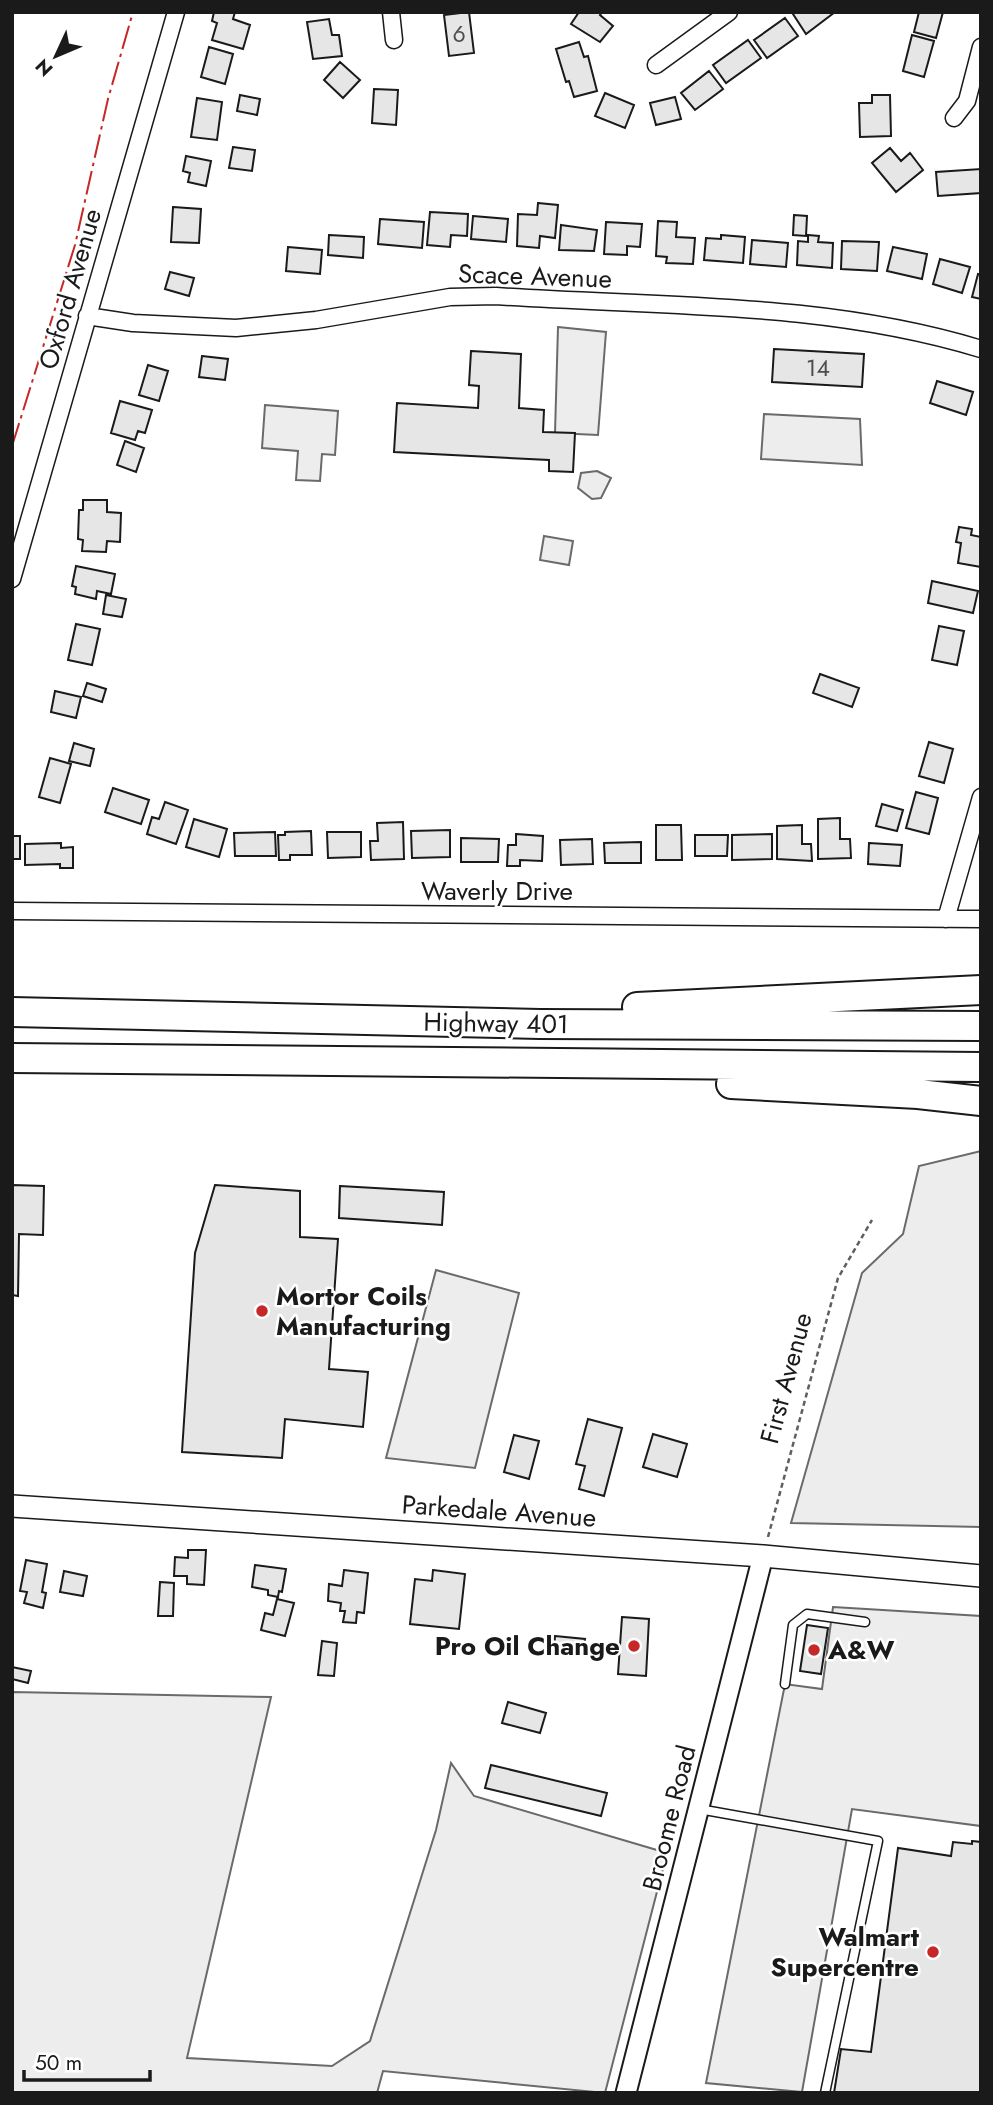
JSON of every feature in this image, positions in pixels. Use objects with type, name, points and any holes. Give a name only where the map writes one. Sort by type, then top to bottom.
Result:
[{"type":"highway","points":[[540,1024],[587,1009],[981,990]]},
{"type":"highway","name":"Highway 401","points":[[12,1012],[540,1024],[981,1026]]},
{"type":"highway","name":"Highway 401","points":[[12,1058],[629,1066],[981,1067]]},
{"type":"highway","points":[[629,1066],[675,1081],[918,1094],[981,1101]]},
{"type":"main road","name":"Parkedale Avenue","points":[[12,1506],[763,1556],[981,1576]]},
{"type":"street","name":"Oxford Avenue","points":[[12,579],[176,12]]},
{"type":"street","points":[[391,12],[394,40]]},
{"type":"street","points":[[656,65],[729,12]]},
{"type":"street","points":[[954,118],[967,101],[981,47]]},
{"type":"street","name":"Scace Avenue","points":[[87,316],[133,323],[236,328],[316,320],[450,297],[496,296],[794,312],[931,334],[981,349]]},
{"type":"street","points":[[946,919],[981,797]]},
{"type":"street","name":"Waverly Drive","points":[[12,911],[981,919]]},
{"type":"street","name":"Broome Road","points":[[626,2093],[763,1556]]},
{"type":"lane","points":[[785,1684],[793,1625],[807,1614],[865,1622]]},
{"type":"lane","points":[[699,1810],[878,1841],[825,2093]]},
{"type":"path","name":"First Avenue","points":[[763,1556],[838,1278],[872,1220]]},
{"type":"shaded area","points":[[558,327],[606,332],[598,435],[555,433]]},
{"type":"shaded area","points":[[265,405],[338,411],[335,455],[322,454],[320,481],[296,480],[298,451],[262,448]]},
{"type":"shaded area","points":[[764,414],[860,419],[862,465],[761,459]]},
{"type":"shaded area","points":[[597,471],[611,478],[601,498],[592,499],[578,488],[581,473]]},
{"type":"shaded area","points":[[544,536],[573,541],[569,565],[540,560]]},
{"type":"shaded area","points":[[981,1151],[981,1527],[791,1523],[862,1273],[903,1234],[919,1166]]},
{"type":"shaded area","points":[[436,1270],[519,1293],[475,1468],[386,1458]]},
{"type":"shaded area","points":[[833,1607],[981,1616],[981,1826],[852,1809],[802,2092],[706,2083],[785,1684],[822,1689]]},
{"type":"shaded area","points":[[12,1692],[271,1697],[187,2058],[332,2066],[370,2041],[436,1830],[451,1763],[474,1796],[667,1853],[605,2093],[383,2071],[377,2093],[12,2093]]},
{"type":"building","points":[[214,12],[235,12],[233,19],[250,25],[243,49],[212,40],[217,23],[212,21]]},
{"type":"building","points":[[469,12],[474,53],[449,56],[444,15]]},
{"type":"building","points":[[579,12],[602,12],[600,15],[613,26],[600,42],[571,24]]},
{"type":"building","points":[[835,12],[806,34],[793,14]]},
{"type":"building","points":[[919,12],[943,12],[936,38],[914,32]]},
{"type":"building","points":[[785,18],[798,36],[767,58],[754,40]]},
{"type":"building","points":[[329,19],[332,35],[339,35],[342,56],[313,59],[307,22]]},
{"type":"building","points":[[912,35],[934,41],[924,77],[903,71]]},
{"type":"building","points":[[748,40],[761,58],[726,83],[713,65]]},
{"type":"building","points":[[579,42],[584,57],[588,56],[597,91],[574,97],[569,81],[566,82],[556,49]]},
{"type":"building","points":[[209,47],[233,54],[225,84],[201,77]]},
{"type":"building","points":[[340,62],[360,80],[343,98],[324,80]]},
{"type":"building","points":[[709,71],[723,89],[695,110],[681,93]]},
{"type":"building","points":[[374,89],[398,90],[396,125],[372,123]]},
{"type":"building","points":[[605,93],[634,105],[625,128],[595,116]]},
{"type":"building","points":[[240,95],[260,99],[257,115],[237,111]]},
{"type":"building","points":[[872,95],[890,95],[891,136],[860,137],[859,103],[872,103]]},
{"type":"building","points":[[675,97],[681,119],[656,125],[650,103]]},
{"type":"building","points":[[197,98],[222,102],[217,140],[191,137]]},
{"type":"building","points":[[233,147],[255,150],[252,171],[229,168]]},
{"type":"building","points":[[890,148],[901,161],[910,153],[923,170],[896,192],[872,163]]},
{"type":"building","points":[[186,156],[211,161],[206,186],[188,182],[190,173],[183,171]]},
{"type":"building","points":[[981,169],[981,193],[938,196],[936,172]]},
{"type":"building","points":[[538,203],[558,205],[555,238],[540,236],[539,248],[517,246],[518,214],[537,215]]},
{"type":"building","points":[[173,207],[201,209],[199,243],[171,242]]},
{"type":"building","points":[[430,212],[468,214],[467,236],[451,235],[450,247],[427,245]]},
{"type":"building","points":[[794,215],[807,216],[806,236],[793,235]]},
{"type":"building","points":[[473,216],[508,219],[506,242],[471,239]]},
{"type":"building","points":[[380,219],[424,222],[422,248],[378,244]]},
{"type":"building","points":[[658,221],[677,222],[676,237],[695,238],[693,264],[666,263],[667,257],[656,256]]},
{"type":"building","points":[[606,222],[642,224],[640,247],[627,246],[627,255],[604,254]]},
{"type":"building","points":[[561,225],[597,230],[594,251],[559,250]]},
{"type":"building","points":[[329,235],[364,237],[363,258],[328,255]]},
{"type":"building","points":[[721,235],[745,237],[743,263],[704,260],[706,238],[721,239]]},
{"type":"building","points":[[808,235],[819,236],[818,242],[833,243],[832,268],[797,265],[798,241],[808,242]]},
{"type":"building","points":[[752,240],[788,243],[786,267],[750,264]]},
{"type":"building","points":[[842,241],[879,242],[877,271],[841,269]]},
{"type":"building","points":[[288,247],[322,250],[320,274],[286,271]]},
{"type":"building","points":[[893,247],[927,254],[922,279],[887,271]]},
{"type":"building","points":[[940,259],[970,267],[962,293],[933,284]]},
{"type":"building","points":[[170,272],[194,278],[189,296],[165,289]]},
{"type":"building","points":[[978,274],[981,275],[981,299],[972,297]]},
{"type":"building","points":[[774,349],[864,354],[862,387],[772,382]]},
{"type":"building","points":[[471,351],[521,354],[519,408],[544,410],[543,432],[575,433],[573,472],[549,471],[549,460],[394,452],[397,403],[478,408],[479,386],[469,385]]},
{"type":"building","points":[[202,356],[228,359],[225,380],[199,377]]},
{"type":"building","points":[[148,365],[168,371],[159,401],[139,395]]},
{"type":"building","points":[[937,381],[973,392],[966,415],[930,403]]},
{"type":"building","points":[[120,401],[152,410],[145,433],[138,431],[135,440],[111,433]]},
{"type":"building","points":[[125,441],[144,448],[136,472],[117,465]]},
{"type":"building","points":[[83,500],[107,500],[107,512],[121,513],[120,542],[107,541],[106,552],[82,551],[83,540],[78,539],[79,510],[83,510]]},
{"type":"building","points":[[959,527],[972,529],[971,535],[981,537],[981,567],[958,563],[961,543],[956,542]]},
{"type":"building","points":[[76,566],[115,574],[111,594],[97,591],[96,599],[75,594],[76,587],[72,586]]},
{"type":"building","points":[[932,581],[978,591],[973,613],[928,603]]},
{"type":"building","points":[[106,595],[126,599],[122,617],[103,614]]},
{"type":"building","points":[[76,624],[100,629],[92,665],[68,660]]},
{"type":"building","points":[[939,626],[964,631],[957,665],[932,660]]},
{"type":"building","points":[[820,674],[859,688],[852,707],[813,693]]},
{"type":"building","points":[[87,683],[106,689],[102,702],[83,696]]},
{"type":"building","points":[[55,691],[81,697],[76,718],[51,712]]},
{"type":"building","points":[[929,742],[953,749],[944,783],[919,776]]},
{"type":"building","points":[[74,743],[94,749],[90,766],[69,761]]},
{"type":"building","points":[[50,758],[71,764],[60,803],[39,797]]},
{"type":"building","points":[[113,788],[149,800],[141,824],[105,812]]},
{"type":"building","points":[[916,792],[938,798],[929,834],[906,828]]},
{"type":"building","points":[[165,802],[188,810],[176,844],[147,834],[152,817],[159,819]]},
{"type":"building","points":[[882,804],[903,810],[897,831],[876,826]]},
{"type":"building","points":[[840,818],[840,839],[850,839],[851,858],[818,859],[818,819]]},
{"type":"building","points":[[194,819],[227,829],[219,857],[186,847]]},
{"type":"building","points":[[403,822],[404,859],[371,860],[370,841],[378,841],[377,823]]},
{"type":"building","points":[[656,825],[681,825],[682,860],[656,860]]},
{"type":"building","points":[[802,825],[802,844],[811,844],[812,861],[777,859],[777,826]]},
{"type":"building","points":[[450,830],[450,857],[412,858],[411,831]]},
{"type":"building","points":[[311,831],[312,855],[290,855],[290,860],[279,860],[278,835],[285,835],[285,832]]},
{"type":"building","points":[[275,832],[276,856],[235,856],[234,833]]},
{"type":"building","points":[[327,832],[361,832],[361,857],[328,858]]},
{"type":"building","points":[[516,834],[543,836],[542,861],[520,860],[520,866],[507,866],[508,845],[516,845]]},
{"type":"building","points":[[772,834],[772,859],[732,860],[732,835]]},
{"type":"building","points":[[695,835],[728,835],[727,856],[695,856]]},
{"type":"building","points":[[12,836],[20,836],[20,859],[12,859]]},
{"type":"building","points":[[461,838],[499,839],[498,862],[461,862]]},
{"type":"building","points":[[592,839],[593,864],[561,865],[560,840]]},
{"type":"building","points":[[641,842],[641,863],[605,863],[604,843]]},
{"type":"building","points":[[61,843],[61,848],[73,847],[73,868],[60,868],[60,864],[25,865],[25,844]]},
{"type":"building","points":[[869,843],[902,845],[900,866],[868,864]]},
{"type":"building","points":[[12,1185],[44,1186],[43,1235],[19,1234],[18,1296],[12,1295]]},
{"type":"building","name":"Mortor Coils Manufacturing","points":[[215,1185],[300,1191],[300,1237],[338,1239],[329,1369],[368,1372],[363,1427],[285,1419],[282,1458],[182,1452],[195,1253]]},
{"type":"building","points":[[340,1186],[444,1192],[442,1225],[339,1218]]},
{"type":"building","points":[[588,1419],[622,1428],[604,1496],[579,1489],[585,1466],[576,1464]]},
{"type":"building","points":[[653,1434],[687,1444],[677,1477],[643,1467]]},
{"type":"building","points":[[514,1435],[539,1441],[529,1479],[504,1472]]},
{"type":"building","points":[[188,1550],[206,1550],[204,1585],[187,1584],[187,1576],[174,1576],[175,1557],[188,1558]]},
{"type":"building","points":[[26,1560],[47,1564],[42,1592],[46,1593],[43,1608],[24,1603],[27,1592],[20,1591]]},
{"type":"building","points":[[255,1565],[286,1569],[282,1592],[279,1591],[278,1597],[268,1595],[268,1590],[252,1587]]},
{"type":"building","points":[[344,1570],[368,1573],[364,1613],[357,1612],[356,1623],[343,1622],[345,1611],[340,1611],[341,1603],[328,1601],[329,1584],[342,1586]]},
{"type":"building","points":[[433,1570],[465,1574],[459,1629],[410,1624],[415,1579],[432,1581]]},
{"type":"building","points":[[64,1571],[87,1576],[83,1596],[60,1592]]},
{"type":"building","points":[[160,1582],[174,1583],[173,1616],[158,1616]]},
{"type":"building","points":[[277,1599],[294,1603],[285,1636],[261,1630],[265,1613],[273,1615]]},
{"type":"building","name":"Pro Oil Change","points":[[622,1617],[649,1619],[646,1676],[618,1674]]},
{"type":"building","name":"A&W","points":[[807,1625],[828,1628],[821,1674],[800,1671]]},
{"type":"building","points":[[555,1636],[585,1639],[583,1654],[554,1650]]},
{"type":"building","points":[[322,1641],[337,1643],[334,1676],[318,1675]]},
{"type":"building","points":[[12,1667],[31,1671],[28,1683],[12,1679]]},
{"type":"building","points":[[508,1702],[546,1713],[540,1733],[502,1723]]},
{"type":"building","points":[[491,1765],[607,1793],[601,1816],[485,1788]]},
{"type":"building","name":"Walmart Supercentre","points":[[972,1841],[981,1842],[981,2093],[834,2093],[841,2049],[871,2052],[898,1848],[951,1856],[953,1842],[972,1844]]},
{"type":"power","points":[[12,446],[75,245],[108,99],[133,12]]},
{"type":"place","name":"Mortor Coils Manufacturing","points":[[262,1311]]},
{"type":"place","name":"Pro Oil Change","points":[[634,1646]]},
{"type":"place","name":"A&W","points":[[814,1650]]},
{"type":"place","name":"Walmart Supercentre","points":[[933,1952]]}]
